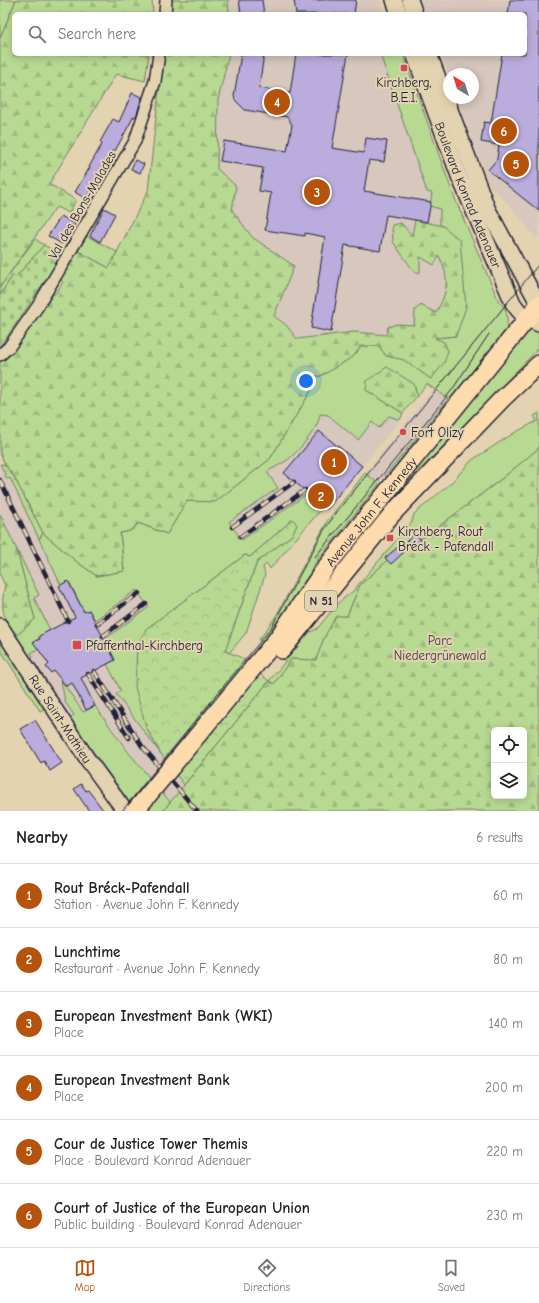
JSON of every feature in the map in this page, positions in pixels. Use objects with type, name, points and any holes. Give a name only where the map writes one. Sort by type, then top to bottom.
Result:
[{"type":"main road","points":[[394,0],[398,12]]},
{"type":"main road","points":[[410,0],[414,12]]},
{"type":"main road","name":"Boulevard Konrad Adenauer","points":[[415,56],[464,187],[513,303],[518,311],[533,322]]},
{"type":"main road","name":"Boulevard Konrad Adenauer","points":[[430,56],[487,208],[511,256],[539,304]]},
{"type":"main road","name":"Avenue John F. Kennedy","points":[[257,671],[326,567],[533,322],[539,304]]},
{"type":"main road","name":"N 51","points":[[502,400],[539,353]]},
{"type":"main road","name":"Avenue John F. Kennedy","points":[[257,671],[382,524],[539,364]]},
{"type":"main road","name":"Rue Saint-Mathieu","points":[[0,626],[88,760],[125,811]]},
{"type":"main road","name":"N 51","points":[[135,811],[257,671]]},
{"type":"main road","name":"N 51","points":[[150,811],[257,671]]},
{"type":"street","points":[[165,12],[166,0]]},
{"type":"street","name":"Val des Bons-Malades","points":[[0,355],[9,347],[38,306],[135,141],[155,81],[159,56]]},
{"type":"shaded area","points":[[228,0],[380,0],[384,12],[229,12]]},
{"type":"shaded area","points":[[420,0],[539,0],[539,234],[536,238],[511,207],[489,185],[459,104],[479,104],[479,68],[446,68],[442,56],[527,56],[527,12],[424,12]]},
{"type":"shaded area","points":[[229,56],[400,56],[461,285],[416,339],[354,332],[297,339],[286,325],[195,246],[217,169],[218,100]]},
{"type":"shaded area","points":[[434,389],[448,399],[379,484],[365,473]]},
{"type":"shaded area","points":[[320,414],[328,415],[358,439],[372,422],[389,415],[400,420],[327,509],[308,493],[242,541],[229,522],[278,488],[267,472],[277,464],[290,458],[320,419]]},
{"type":"shaded area","points":[[0,466],[7,479],[10,478],[61,584],[68,581],[84,612],[89,610],[95,620],[136,590],[149,607],[115,632],[115,660],[107,664],[121,691],[116,694],[184,785],[175,804],[170,802],[145,773],[96,706],[84,712],[61,681],[65,702],[74,715],[69,719],[29,658],[33,642],[50,630],[33,598],[38,595],[0,514]]},
{"type":"green space","points":[[0,0],[16,0],[0,38]]},
{"type":"green space","points":[[16,0],[152,0],[153,12],[12,12],[12,56],[149,56],[145,81],[116,74],[49,184],[76,200],[69,213],[56,207],[0,287],[0,38]]},
{"type":"green space","points":[[168,0],[228,0],[229,12],[167,12]]},
{"type":"green space","points":[[163,56],[229,56],[218,100],[217,169],[236,186],[232,210],[252,237],[294,266],[274,316],[286,325],[297,339],[354,332],[386,335],[388,327],[397,324],[414,325],[415,310],[421,305],[436,313],[443,298],[446,285],[445,272],[439,256],[434,265],[420,257],[420,272],[415,273],[393,242],[392,225],[401,223],[412,235],[415,220],[443,226],[460,240],[466,307],[456,336],[435,338],[444,342],[448,351],[444,363],[431,379],[404,360],[386,356],[379,346],[361,346],[354,356],[321,376],[310,376],[312,389],[270,459],[215,502],[187,501],[167,534],[138,523],[130,530],[120,533],[124,571],[97,576],[77,562],[43,533],[14,477],[5,465],[0,453],[0,362],[49,298],[57,292],[63,282],[60,279],[78,251],[109,268],[148,191]]},
{"type":"green space","points":[[381,56],[404,56],[453,194],[499,302],[505,308],[507,320],[506,333],[388,479],[385,476],[448,399],[427,384],[417,396],[414,384],[366,390],[403,413],[400,420],[389,416],[379,428],[372,422],[358,440],[328,415],[320,414],[313,431],[300,448],[289,459],[267,472],[278,488],[229,522],[242,540],[308,493],[324,506],[270,569],[267,564],[263,567],[265,575],[246,633],[229,653],[225,651],[257,562],[292,535],[293,519],[250,557],[245,555],[146,629],[146,727],[161,754],[116,694],[121,691],[107,664],[115,660],[105,639],[149,607],[136,590],[95,620],[89,610],[84,612],[69,581],[61,585],[39,539],[43,533],[77,562],[97,576],[124,571],[120,533],[130,531],[135,528],[138,523],[167,534],[187,501],[216,501],[270,459],[312,389],[310,376],[321,376],[354,356],[361,346],[379,346],[386,356],[404,359],[431,379],[434,338],[456,336],[443,226],[440,225],[440,209],[430,206],[432,193],[427,192]]},
{"type":"green space","points":[[87,236],[117,252],[109,268],[78,251]]},
{"type":"green space","points":[[35,239],[44,245],[16,277],[13,275],[0,295],[0,287]]},
{"type":"green space","points":[[44,245],[62,256],[0,347],[0,295],[13,275],[16,277]]},
{"type":"green space","points":[[528,328],[533,328],[539,332],[539,344],[535,352],[409,481],[328,579],[316,601],[316,588]]},
{"type":"green space","points":[[387,367],[414,384],[417,396],[403,413],[366,390],[367,381]]},
{"type":"green space","points":[[539,413],[539,448],[504,477],[425,537],[407,543],[360,585],[347,616],[324,638],[316,661],[291,659],[274,685],[269,681],[310,632],[317,629],[338,603],[352,592],[412,522],[414,514],[450,484],[472,460],[514,433],[537,421],[534,416]]},
{"type":"green space","name":"Parc Niedergrünewald","points":[[539,448],[539,811],[163,811],[269,681],[274,684],[291,659],[316,660],[324,638],[336,616],[347,616],[360,585],[407,543],[425,537],[504,477]]},
{"type":"green space","points":[[0,464],[5,465],[14,477],[43,533],[39,539],[10,478],[7,479]]},
{"type":"green space","points":[[365,473],[379,484],[318,559],[311,570],[314,573],[266,646],[259,640],[276,616],[328,520]]},
{"type":"green space","points":[[0,514],[16,548],[35,619],[15,637],[5,618],[3,607],[5,585],[0,575]]},
{"type":"green space","points":[[293,519],[297,525],[292,535],[257,562],[225,651],[240,657],[269,681],[184,785],[161,754],[146,727],[135,687],[137,646],[146,629],[245,555],[250,557]]},
{"type":"green space","points":[[16,548],[39,595],[34,598],[50,630],[34,642],[38,649],[31,653],[33,656],[29,658],[15,637],[35,619]]},
{"type":"green space","points":[[0,641],[44,709],[40,711],[0,649]]},
{"type":"green space","points":[[61,680],[83,712],[95,706],[129,753],[170,802],[163,811],[136,811],[69,719],[74,715],[65,702]]},
{"type":"building","points":[[239,0],[262,0],[264,12],[241,12]]},
{"type":"building","points":[[294,0],[356,0],[354,12],[296,12]]},
{"type":"building","points":[[510,0],[539,0],[539,211],[488,170],[497,159],[499,145],[481,142],[484,122],[491,123],[502,56],[527,56],[527,12],[508,12]]},
{"type":"building","points":[[241,56],[264,56],[259,88],[290,93],[296,56],[348,56],[332,148],[364,153],[366,138],[387,141],[384,162],[369,160],[364,191],[431,202],[427,222],[386,215],[380,251],[345,245],[331,332],[311,328],[325,237],[305,233],[305,236],[265,230],[271,193],[259,191],[263,168],[220,161],[224,141],[287,151],[292,125],[287,117],[245,110],[235,100],[234,96]]},
{"type":"building","points":[[132,93],[142,97],[136,117],[134,116],[115,151],[113,150],[86,199],[75,192],[102,144],[100,142],[113,119],[119,122]]},
{"type":"building","points":[[135,160],[144,164],[140,173],[131,169]]},
{"type":"building","points":[[104,208],[115,214],[100,242],[90,236]]},
{"type":"building","points":[[61,216],[75,224],[62,244],[48,236]]},
{"type":"building","points":[[319,431],[362,466],[327,509],[284,473]]},
{"type":"building","points":[[415,533],[421,540],[410,549],[405,543]]},
{"type":"building","points":[[398,547],[403,553],[391,564],[385,558]]},
{"type":"building","points":[[68,581],[84,612],[89,610],[115,660],[81,678],[95,706],[86,710],[72,683],[66,686],[54,671],[51,673],[46,667],[49,664],[33,642],[40,639],[39,636],[75,617],[59,586]]},
{"type":"building","points":[[35,720],[62,763],[50,771],[44,761],[41,763],[20,729]]},
{"type":"building","points":[[81,784],[86,791],[88,790],[104,811],[89,811],[74,789]]},
{"type":"tram line","points":[[122,811],[271,628],[324,530],[339,509],[539,264]]},
{"type":"tram line","points":[[315,557],[452,390],[489,334]]},
{"type":"railway","points":[[0,480],[68,621]]},
{"type":"railway","points":[[232,527],[294,482]]},
{"type":"railway","points":[[240,537],[305,490]]},
{"type":"railway","points":[[97,624],[139,593]]},
{"type":"railway","points":[[103,636],[146,604]]},
{"type":"railway","points":[[94,671],[142,746],[197,811]]},
{"type":"railway","points":[[88,674],[129,738]]},
{"type":"place","name":"Kirchberg, B.E.I.","points":[[404,68]]},
{"type":"place","name":"European Investment Bank","points":[[277,102]]},
{"type":"place","name":"Court of Justice of the European Union","points":[[504,131]]},
{"type":"place","name":"Cour de Justice Tower Themis","points":[[516,164]]},
{"type":"place","name":"European Investment Bank (WKI)","points":[[317,192]]},
{"type":"place","name":"Fort Olizy","points":[[403,432]]},
{"type":"place","name":"Rout Bréck-Pafendall","points":[[334,462]]},
{"type":"place","name":"Lunchtime","points":[[321,496]]},
{"type":"place","name":"Kirchberg, Rout Bréck - Pafendall","points":[[390,538]]},
{"type":"place","name":"Pfaffenthal-Kirchberg","points":[[77,645]]}]
